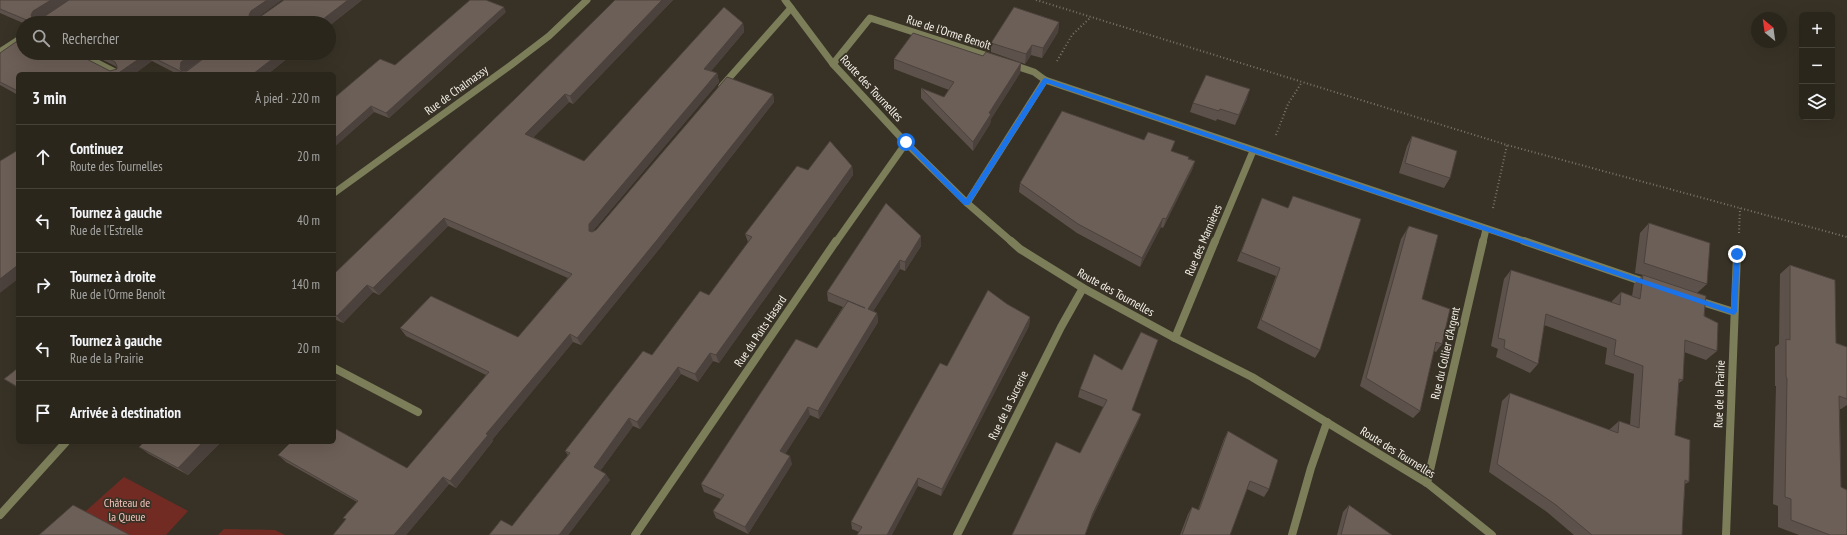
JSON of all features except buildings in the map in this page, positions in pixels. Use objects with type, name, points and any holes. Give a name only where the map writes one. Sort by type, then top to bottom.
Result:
[{"type":"street","name":"Rue de Chalmassy","points":[[336,192],[549,36],[587,0]]},
{"type":"street","name":"Route des Tournelles","points":[[785,0],[833,64],[906,142],[967,203],[1020,249],[1083,288],[1175,338],[1252,376],[1427,483],[1492,535]]},
{"type":"street","points":[[718,91],[791,8]]},
{"type":"street","name":"Rue de l'Orme Benoît","points":[[833,64],[870,18],[1034,72],[1045,80],[1651,285]]},
{"type":"street","points":[[0,52],[16,42]]},
{"type":"street","points":[[92,60],[115,72]]},
{"type":"street","points":[[967,203],[1045,80]]},
{"type":"street","name":"Rue du Puits Hasard","points":[[635,535],[906,142]]},
{"type":"street","name":"Rue des Marnières","points":[[1175,338],[1253,151]]},
{"type":"street","name":"Rue du Collier d'Argent","points":[[1427,483],[1486,229]]},
{"type":"street","name":"Rue de la Prairie","points":[[1726,535],[1737,254]]},
{"type":"street","name":"Rue de la Sucrerie","points":[[957,535],[1061,327],[1083,288]]},
{"type":"street","points":[[1689,297],[1734,312]]},
{"type":"street","points":[[336,369],[418,412]]},
{"type":"street","points":[[1292,535],[1327,422]]},
{"type":"street","points":[[0,515],[64,444]]},
{"type":"path","points":[[1036,0],[1507,145],[1847,237]]},
{"type":"path","points":[[1045,80],[1072,35],[1091,17]]},
{"type":"path","points":[[1268,156],[1288,104],[1302,82]]},
{"type":"path","points":[[1486,229],[1507,145]]},
{"type":"green space","name":"Château de la Queue","points":[[124,477],[188,511],[166,535],[59,535]]},
{"type":"green space","points":[[224,529],[275,530],[285,535],[218,535]]},
{"type":"route","points":[[906,142],[967,203],[1045,80],[1734,312],[1737,254]]}]
